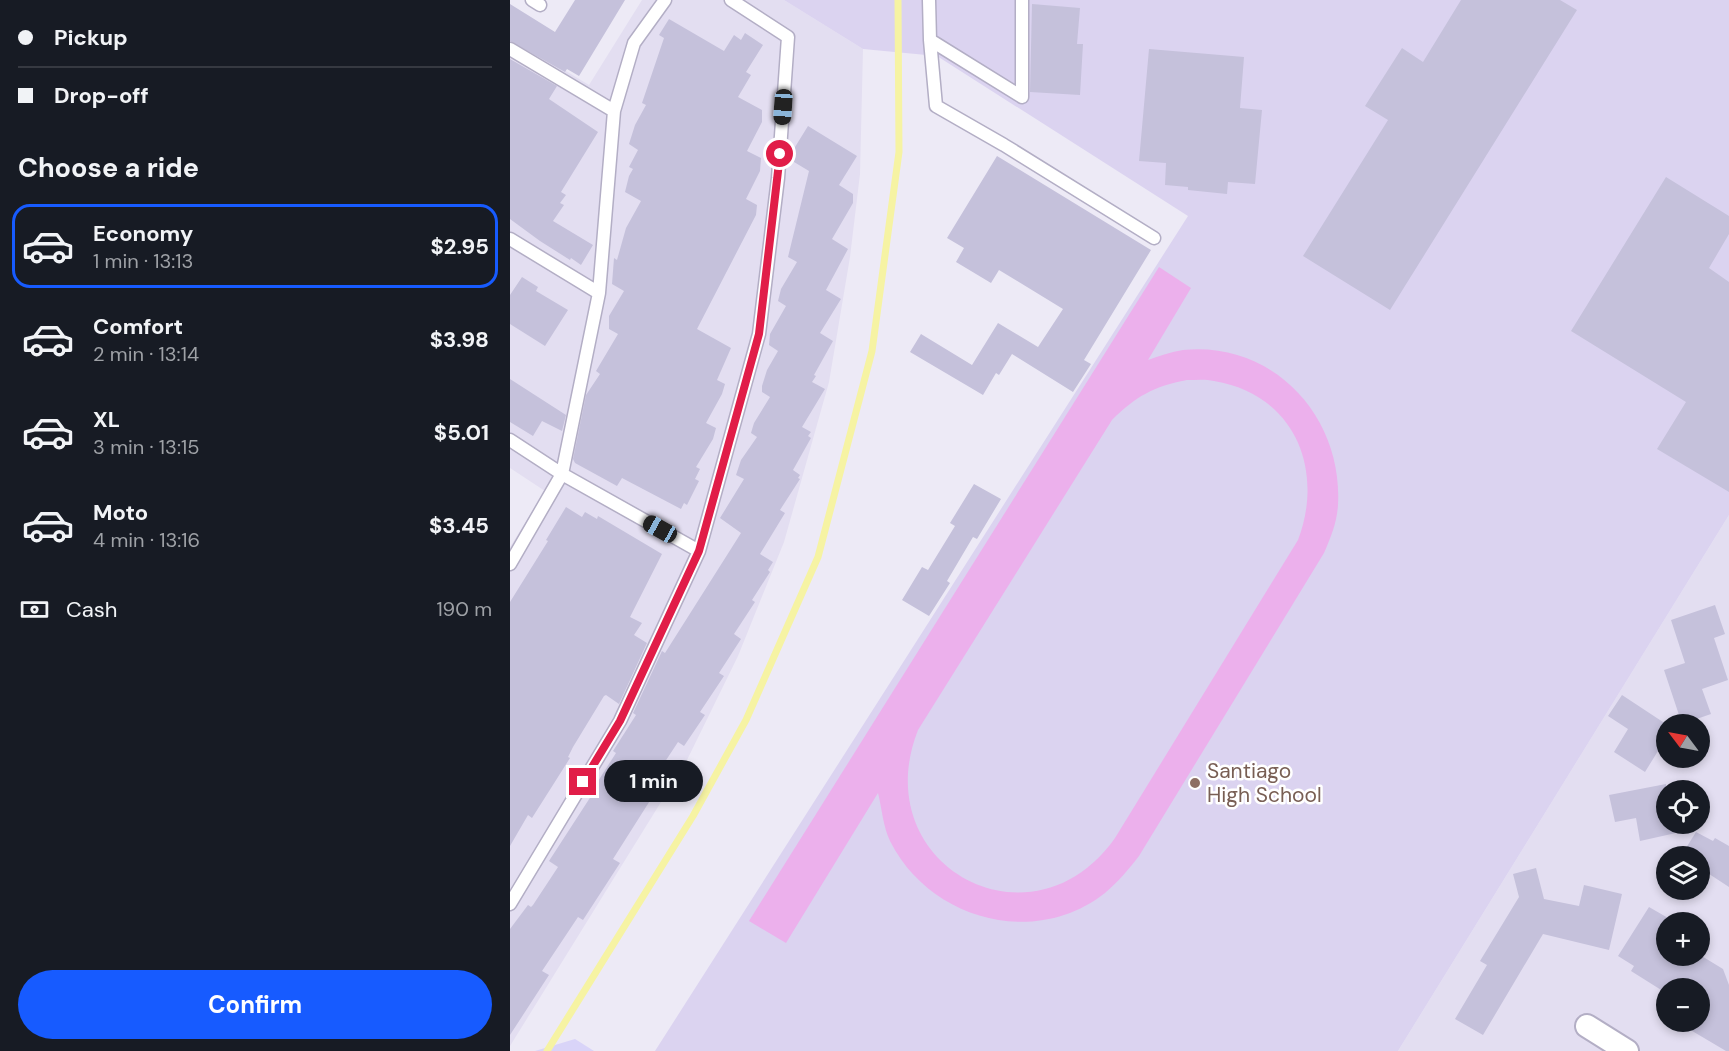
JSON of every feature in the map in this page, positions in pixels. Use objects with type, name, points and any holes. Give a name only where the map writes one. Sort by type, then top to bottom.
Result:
[{"type":"street","points":[[1587,1026],[1627,1051]]},
{"type":"lane","points":[[510,564],[562,474],[599,293],[614,111],[634,43],[665,0]]},
{"type":"lane","points":[[510,904],[620,721],[699,551],[759,334],[778,178],[788,37],[731,0]]},
{"type":"lane","points":[[929,0],[936,106],[1004,145],[1154,238]]},
{"type":"lane","points":[[930,40],[1022,97],[1022,0]]},
{"type":"lane","points":[[510,49],[614,111]]},
{"type":"lane","points":[[510,239],[599,293]]},
{"type":"lane","points":[[510,440],[562,474],[699,551]]},
{"type":"shaded area","points":[[642,0],[784,0],[863,49],[860,174],[850,257],[829,382],[784,542],[738,656],[687,760],[510,1046],[510,547],[545,491],[510,468],[510,37],[589,85]]},
{"type":"shaded area","name":"Santiago High School","points":[[784,0],[1729,0],[1729,515],[1398,1051],[655,1051],[1188,216],[937,56],[863,49]]},
{"type":"shaded area","points":[[1159,267],[1191,288],[1148,360],[1183,350],[1216,350],[1246,358],[1273,372],[1296,391],[1315,415],[1329,442],[1337,473],[1338,505],[1333,529],[1324,553],[1139,856],[1105,893],[1077,910],[1047,919],[1016,922],[986,917],[956,906],[930,890],[908,868],[890,841],[878,793],[786,943],[749,921]],"holes":[[[1187,380],[1211,380],[1242,389],[1265,401],[1283,418],[1296,439],[1304,462],[1308,487],[1305,513],[1298,540],[1115,838],[1081,873],[1042,890],[1002,891],[965,879],[935,855],[915,820],[908,778],[918,730],[1112,420],[1129,405],[1155,389]]]},
{"type":"shaded area","points":[[1729,515],[1729,1051],[1398,1051]]},
{"type":"shaded area","points":[[575,1039],[594,1051],[535,1051]]},
{"type":"building","points":[[575,0],[625,0],[579,76],[567,69],[565,72],[510,41],[510,4],[555,32]]},
{"type":"building","points":[[1461,0],[1560,0],[1577,10],[1390,310],[1303,256],[1388,120],[1365,106],[1402,48],[1423,62]]},
{"type":"building","points":[[1032,4],[1080,8],[1077,44],[1083,44],[1080,95],[1030,92]]},
{"type":"building","points":[[669,19],[724,51],[734,35],[741,40],[745,33],[763,45],[746,72],[751,75],[738,97],[762,110],[762,122],[747,151],[761,158],[760,171],[746,199],[757,205],[756,215],[697,329],[731,348],[717,380],[725,384],[722,394],[706,423],[716,428],[713,439],[696,467],[700,469],[695,479],[699,481],[687,505],[684,503],[681,509],[622,478],[617,486],[575,463],[573,459],[586,395],[600,374],[596,371],[618,334],[609,329],[609,316],[624,291],[612,284],[614,258],[617,260],[626,228],[641,201],[625,192],[633,169],[629,167],[638,150],[629,144],[635,125],[646,105],[642,103],[664,38],[659,35]]},
{"type":"building","points":[[1149,49],[1244,57],[1240,108],[1262,110],[1255,184],[1228,182],[1227,194],[1188,190],[1188,187],[1165,185],[1166,163],[1139,161]]},
{"type":"building","points":[[510,59],[557,86],[549,99],[598,132],[561,192],[566,195],[560,203],[564,205],[553,221],[593,245],[581,265],[540,241],[510,219]]},
{"type":"building","points":[[808,126],[857,156],[839,185],[853,194],[853,203],[832,239],[848,249],[826,290],[841,299],[820,333],[833,341],[812,382],[825,389],[802,427],[811,432],[808,436],[811,438],[793,470],[800,475],[798,478],[800,479],[780,510],[785,513],[760,554],[773,562],[768,570],[770,572],[752,600],[755,602],[734,634],[741,639],[719,673],[724,676],[700,712],[705,715],[684,746],[678,742],[651,783],[658,788],[613,859],[620,863],[583,920],[578,917],[542,971],[549,975],[510,1035],[510,929],[528,905],[531,907],[533,905],[558,867],[549,861],[616,753],[613,751],[636,715],[633,713],[662,651],[665,653],[741,533],[720,518],[744,479],[736,475],[741,460],[757,437],[751,433],[754,423],[770,397],[762,392],[762,386],[767,370],[778,351],[769,345],[770,334],[786,306],[778,301],[781,289],[797,262],[788,257],[809,171],[794,162],[795,147]]},
{"type":"building","points":[[997,156],[1151,250],[1084,360],[1091,364],[1073,392],[1012,354],[999,375],[996,373],[983,395],[910,352],[921,334],[972,365],[998,323],[1038,347],[1063,309],[999,270],[991,283],[956,262],[964,248],[947,238]]},
{"type":"building","points":[[1666,177],[1729,216],[1729,234],[1709,268],[1729,282],[1729,492],[1657,449],[1686,402],[1571,331]]},
{"type":"building","points":[[522,277],[538,287],[536,291],[568,310],[545,346],[510,324],[510,295]]},
{"type":"building","points":[[510,379],[566,415],[562,431],[542,421],[533,436],[510,422]]},
{"type":"building","points":[[974,484],[1001,499],[977,539],[973,537],[947,581],[950,583],[929,616],[902,600],[922,567],[928,570],[955,526],[950,523]]},
{"type":"building","points":[[566,507],[582,517],[585,512],[597,519],[598,516],[662,554],[630,617],[642,623],[634,635],[647,643],[619,704],[606,695],[604,696],[573,747],[568,757],[570,758],[532,818],[528,815],[510,846],[510,602]]},
{"type":"building","points":[[1715,605],[1725,634],[1714,638],[1728,680],[1702,689],[1711,714],[1679,714],[1664,670],[1685,663],[1671,620]]},
{"type":"building","points":[[1622,695],[1656,717],[1656,754],[1645,772],[1614,752],[1628,729],[1608,716]]},
{"type":"building","points":[[1656,786],[1656,834],[1672,834],[1640,841],[1636,818],[1615,822],[1609,795]]},
{"type":"building","points":[[1695,834],[1700,834],[1713,841],[1715,838],[1729,846],[1729,887],[1710,875],[1710,846],[1687,846]]},
{"type":"building","points":[[1536,868],[1544,899],[1579,906],[1584,885],[1622,894],[1609,950],[1543,934],[1483,1035],[1455,1019],[1487,965],[1480,961],[1519,897],[1513,874]]},
{"type":"building","points":[[1649,907],[1658,912],[1656,966],[1710,966],[1710,961],[1723,969],[1729,985],[1729,1051],[1694,1032],[1710,1032],[1710,978],[1656,978],[1656,987],[1631,971],[1634,966],[1618,956]]},
{"type":"waterway","points":[[547,1051],[693,816],[746,720],[818,557],[872,351],[899,152],[898,0]]},
{"type":"place","name":"Santiago High School","points":[[1195,783]]},
{"type":"route","points":[[583,782],[620,721],[699,551],[759,334],[780,154]]}]
